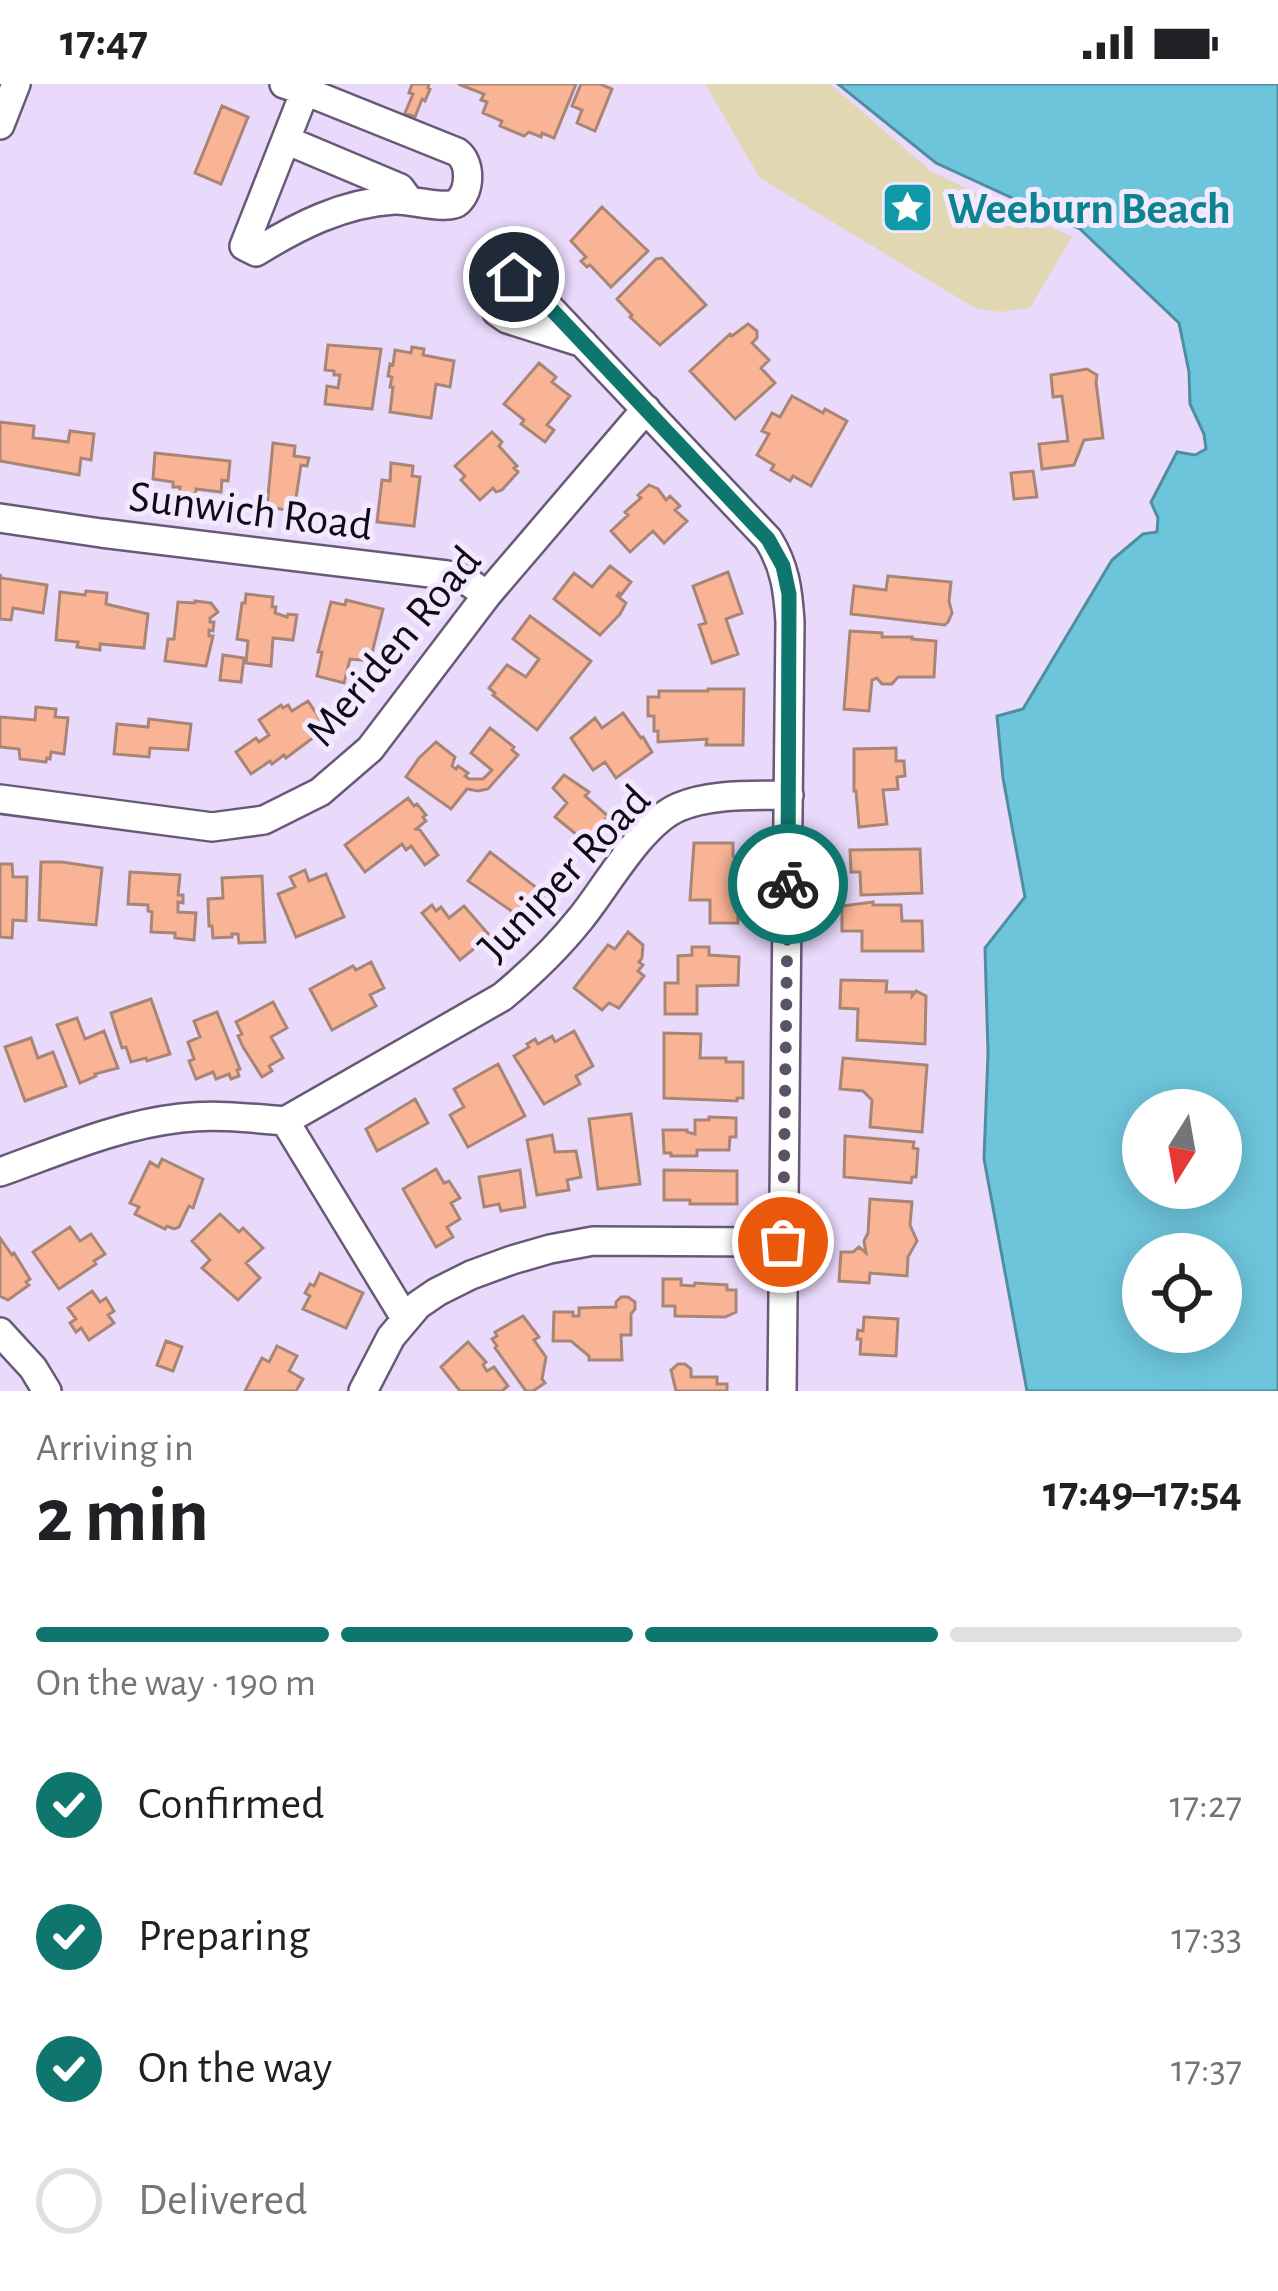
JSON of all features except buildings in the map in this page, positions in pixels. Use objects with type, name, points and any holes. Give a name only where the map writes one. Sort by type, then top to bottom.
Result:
[{"type":"street","points":[[0,125],[16,84]]},
{"type":"street","points":[[295,87],[458,152],[466,158],[467,182],[458,202],[451,206],[408,199],[383,201],[318,218],[256,252],[244,246],[286,140],[295,87]]},
{"type":"street","points":[[286,140],[400,188],[408,199]]},
{"type":"street","points":[[583,343],[768,539],[783,566],[790,622],[782,1391]]},
{"type":"street","name":"Meriden Road","points":[[0,799],[212,827],[264,820],[320,792],[370,749],[487,595],[646,409]]},
{"type":"street","name":"Sunwich Road","points":[[0,518],[447,575],[487,595]]},
{"type":"street","name":"Juniper Road","points":[[285,1120],[502,997],[580,920],[639,842],[674,809],[713,799],[789,795]]},
{"type":"street","points":[[0,1172],[147,1123],[211,1116],[285,1120],[406,1318]]},
{"type":"street","points":[[363,1391],[406,1318],[454,1283],[550,1249],[593,1240],[783,1242]]},
{"type":"street","points":[[0,1332],[47,1391]]},
{"type":"sand","name":"Weeburn Beach","points":[[705,84],[830,84],[932,172],[1072,237],[1030,308],[1000,312],[975,308],[760,178]]},
{"type":"water","points":[[838,84],[1278,84],[1278,1391],[1027,1391],[984,1159],[985,948],[1025,897],[997,716],[1023,709],[1112,560],[1143,534],[1157,532],[1158,518],[1151,502],[1177,452],[1195,455],[1206,449],[1190,404],[1179,323],[1080,229],[936,163]]},
{"type":"way so far","points":[[783,1242],[788,884]]},
{"type":"place","name":"Weeburn Beach","points":[[908,207]]},
{"type":"route","points":[[514,277],[524,281],[768,539],[783,566],[790,622],[788,884]]}]
